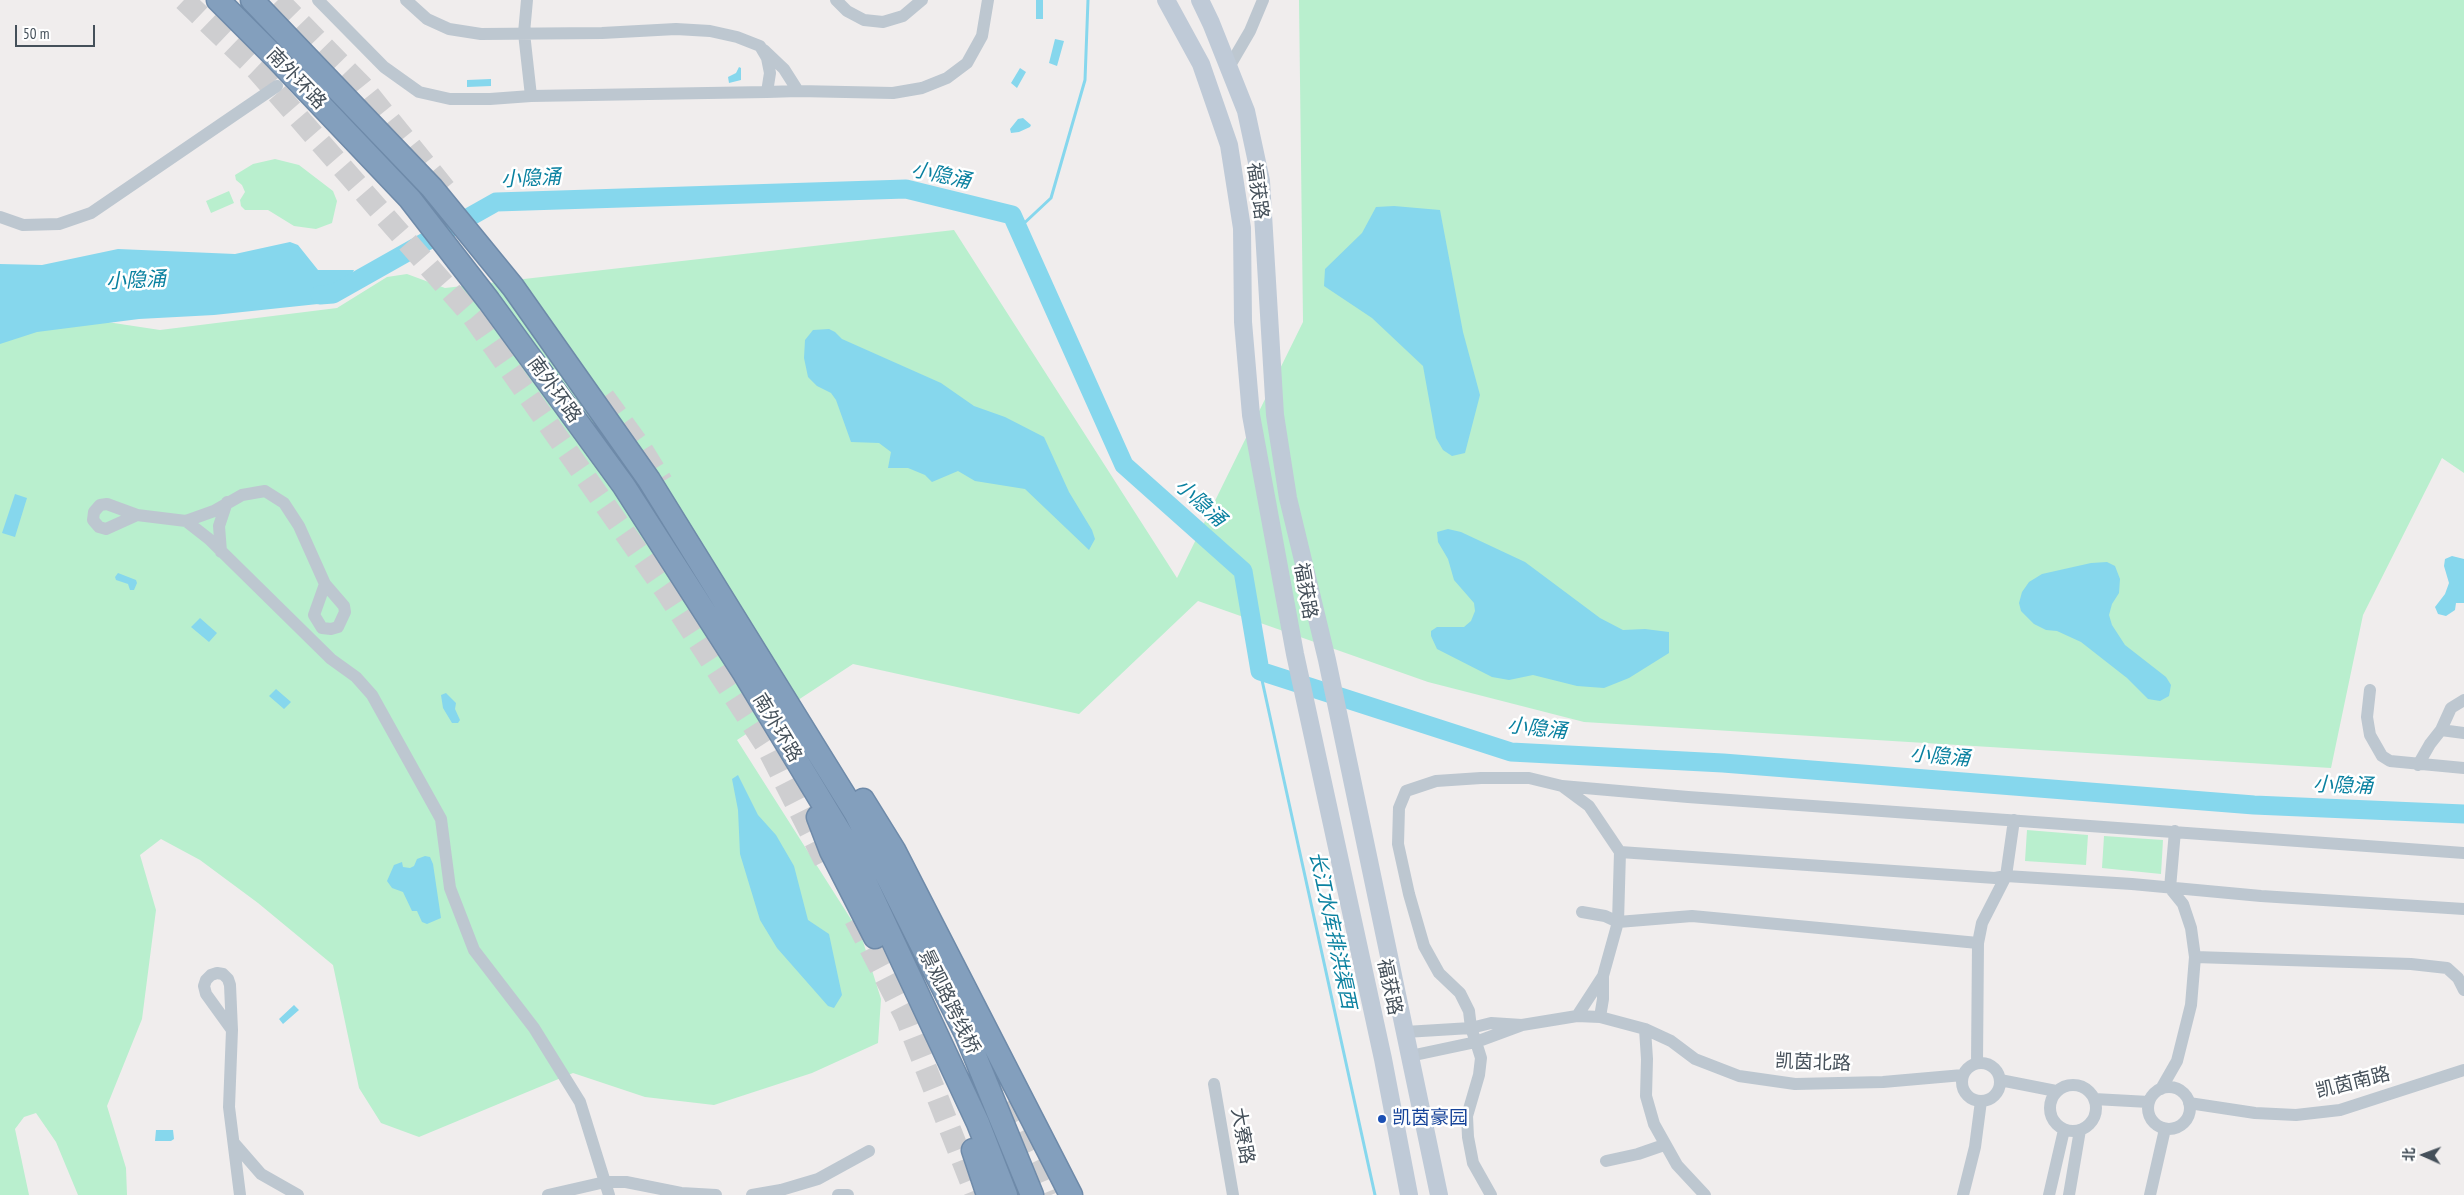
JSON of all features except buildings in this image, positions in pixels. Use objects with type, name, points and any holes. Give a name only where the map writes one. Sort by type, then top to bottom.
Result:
[{"type":"highway","name":"南外环路","points":[[218,0],[276,57],[410,199],[489,301],[624,486],[744,673],[835,823]]},
{"type":"highway","name":"南外环路","points":[[252,0],[432,188],[513,287],[649,480],[856,814]]},
{"type":"highway","points":[[817,750],[862,797],[894,850],[1071,1195]]},
{"type":"highway","points":[[797,760],[831,850],[909,1002],[976,1157],[986,1192]]},
{"type":"highway","name":"景观路跨线桥","points":[[856,814],[966,1034],[1032,1195]]},
{"type":"highway","name":"景观路跨线桥","points":[[835,823],[884,920],[978,1123],[1006,1195]]},
{"type":"street","points":[[318,0],[384,67],[419,92],[450,99],[798,91],[893,93],[922,88],[947,78],[967,63],[982,36],[988,0]]},
{"type":"street","points":[[406,0],[427,19],[449,29],[481,34],[602,33],[676,29],[710,31],[737,37],[760,46],[784,69],[798,91]]},
{"type":"street","points":[[527,0],[524,33],[531,96]]},
{"type":"street","points":[[836,0],[847,11],[864,20],[883,22],[903,16],[922,0]]},
{"type":"street","name":"福获路","points":[[1166,0],[1201,64],[1229,145],[1242,228],[1242,322],[1251,415],[1295,654],[1383,1059],[1409,1195]]},
{"type":"street","name":"福获路","points":[[1200,0],[1246,111],[1261,181],[1276,415],[1288,498],[1327,660],[1439,1195]]},
{"type":"street","points":[[1229,67],[1250,31],[1263,0]]},
{"type":"street","points":[[760,46],[767,58],[770,73],[767,92]]},
{"type":"street","points":[[0,217],[23,225],[59,224],[91,214],[277,86]]},
{"type":"street","points":[[186,522],[214,511],[242,495],[266,492],[284,503],[299,526],[324,582]]},
{"type":"street","points":[[221,552],[219,526],[227,502]]},
{"type":"street","points":[[137,515],[186,522],[209,539],[331,659],[356,677],[372,695],[441,819],[450,888],[474,950],[534,1028],[580,1102],[609,1195]]},
{"type":"street","points":[[2370,690],[2367,716],[2370,735],[2382,756],[2390,761],[2464,768]]},
{"type":"street","points":[[2418,765],[2430,744],[2441,730],[2451,708],[2464,700]]},
{"type":"street","points":[[2441,730],[2464,733]]},
{"type":"street","points":[[1491,1195],[1473,1163],[1468,1137],[1467,1116],[1479,1075],[1481,1058],[1469,1011],[1460,993],[1439,973],[1424,946],[1409,894],[1398,844],[1399,808],[1406,792],[1436,781],[1482,778],[1529,778],[1562,786],[2464,853]]},
{"type":"street","points":[[1562,786],[1589,806],[1620,852],[1618,922],[1603,976],[1603,998],[1600,1017]]},
{"type":"street","points":[[1977,1064],[1978,943],[1982,923],[2006,876],[2014,820]]},
{"type":"street","points":[[2161,1089],[2176,1089],[2186,1097],[2189,1103],[2188,1116],[2179,1126],[2165,1129],[2153,1122],[2150,1116],[2149,1102],[2152,1096],[2161,1089],[2177,1061],[2191,1004],[2195,958],[2191,928],[2183,904],[2170,888],[2175,831]]},
{"type":"street","points":[[1620,852],[1995,878],[2006,876],[2464,909]]},
{"type":"street","points":[[1582,912],[1605,916],[1618,922],[1692,916],[1978,943]]},
{"type":"street","points":[[2195,958],[2411,964],[2447,968],[2458,978],[2464,990]]},
{"type":"street","points":[[1577,1016],[1603,976]]},
{"type":"street","name":"凯茵北路","points":[[1522,1025],[1577,1016],[1600,1017],[1645,1029],[1671,1040],[1695,1059],[1739,1076],[1795,1084],[1883,1082],[1963,1075]]},
{"type":"street","points":[[1405,1032],[1472,1028],[1491,1023],[1522,1025]]},
{"type":"street","points":[[1410,1056],[1476,1042],[1522,1025]]},
{"type":"street","points":[[1645,1029],[1647,1059],[1646,1096],[1654,1124],[1664,1145],[1677,1165],[1705,1195]]},
{"type":"street","points":[[232,1030],[229,1107],[240,1192]]},
{"type":"street","points":[[1984,1063],[1994,1069],[2000,1080],[1997,1092],[1993,1097],[1981,1101],[1975,1100],[1965,1093],[1962,1087],[1963,1075],[1966,1070],[1977,1064],[1984,1063]]},
{"type":"street","name":"凯茵南路","points":[[2189,1103],[2255,1113],[2296,1115],[2340,1110],[2464,1070]]},
{"type":"street","points":[[2000,1080],[2056,1091]]},
{"type":"street","name":"大寮路","points":[[1214,1084],[1233,1195]]},
{"type":"street","points":[[2077,1085],[2084,1087],[2094,1099],[2095,1114],[2092,1121],[2080,1130],[2064,1130],[2052,1119],[2050,1112],[2052,1097],[2063,1086],[2077,1085]]},
{"type":"street","points":[[2094,1099],[2149,1102]]},
{"type":"street","points":[[1963,1195],[1975,1147],[1981,1101]]},
{"type":"street","points":[[2150,1195],[2165,1129]]},
{"type":"street","points":[[2049,1195],[2064,1130]]},
{"type":"street","points":[[2070,1195],[2080,1130]]},
{"type":"street","points":[[234,1143],[260,1174],[298,1195]]},
{"type":"street","points":[[1606,1161],[1638,1154],[1664,1145]]},
{"type":"street","points":[[752,1195],[781,1190],[818,1179],[868,1151]]},
{"type":"street","points":[[240,1192],[260,1174]]},
{"type":"street","points":[[548,1195],[605,1182],[626,1182],[681,1193],[716,1195]]},
{"type":"street","points":[[838,1195],[848,1195]]},
{"type":"green space","points":[[1299,0],[2464,0],[2464,473],[2442,458],[2363,615],[2331,768],[1584,722],[1428,682],[1198,601],[1079,714],[853,664],[737,740],[861,935],[881,999],[878,1043],[812,1073],[714,1105],[645,1097],[573,1073],[419,1137],[381,1123],[359,1088],[333,965],[258,903],[200,860],[161,839],[140,855],[156,910],[142,1019],[107,1106],[126,1168],[127,1195],[78,1195],[56,1142],[36,1113],[24,1117],[15,1129],[29,1195],[0,1195],[0,325],[94,320],[160,330],[337,308],[387,277],[407,274],[445,288],[954,230],[1177,578],[1303,322]]},
{"type":"green space","points":[[275,159],[299,165],[333,191],[337,201],[332,223],[316,229],[294,226],[268,210],[245,210],[241,206],[240,200],[245,192],[242,185],[236,180],[235,175],[253,164]]},
{"type":"green space","points":[[229,191],[234,203],[211,213],[206,201]]},
{"type":"green space","points":[[2027,830],[2088,835],[2086,865],[2025,861]]},
{"type":"green space","points":[[2104,836],[2163,840],[2161,874],[2102,868]]},
{"type":"water","points":[[1036,0],[1043,0],[1043,19],[1036,19]]},
{"type":"water","points":[[1055,39],[1064,41],[1057,66],[1049,63]]},
{"type":"water","points":[[739,67],[741,68],[741,80],[729,83],[728,77],[736,73]]},
{"type":"water","points":[[1020,68],[1026,72],[1017,88],[1011,83]]},
{"type":"water","points":[[491,79],[491,86],[467,87],[467,80]]},
{"type":"water","points":[[1023,118],[1031,125],[1030,127],[1011,133],[1010,129],[1018,119]]},
{"type":"water","points":[[1394,206],[1440,210],[1463,332],[1480,395],[1465,453],[1452,456],[1443,450],[1436,438],[1423,366],[1372,318],[1324,286],[1325,269],[1362,233],[1376,207]]},
{"type":"water","points":[[290,242],[298,245],[318,270],[354,270],[337,302],[214,315],[139,319],[37,332],[0,344],[0,264],[42,265],[118,249],[235,254]]},
{"type":"water","points":[[829,329],[842,339],[941,383],[974,406],[1005,417],[1044,437],[1069,492],[1092,530],[1095,539],[1089,550],[1025,489],[975,481],[958,471],[932,482],[925,475],[908,468],[888,468],[891,452],[879,443],[851,442],[836,400],[831,393],[817,386],[808,377],[804,358],[805,340],[813,330]]},
{"type":"water","points":[[15,494],[27,498],[15,537],[2,533]]},
{"type":"water","points":[[1448,529],[1461,532],[1525,562],[1600,618],[1623,630],[1645,629],[1669,632],[1669,653],[1629,678],[1604,688],[1577,686],[1533,675],[1509,680],[1492,677],[1437,649],[1431,636],[1431,631],[1437,627],[1464,627],[1471,621],[1475,611],[1474,603],[1454,580],[1448,559],[1438,542],[1437,532]]},
{"type":"water","points":[[2452,556],[2464,559],[2464,603],[2456,603],[2455,610],[2446,616],[2438,614],[2435,607],[2445,594],[2449,583],[2444,566],[2445,559]]},
{"type":"water","points":[[2107,562],[2115,566],[2120,579],[2119,593],[2112,604],[2109,615],[2112,625],[2125,645],[2166,677],[2171,685],[2169,696],[2160,701],[2148,699],[2127,678],[2081,642],[2057,631],[2046,630],[2034,624],[2021,611],[2019,603],[2022,592],[2029,582],[2042,574],[2091,563]]},
{"type":"water","points":[[118,573],[136,580],[137,583],[134,590],[130,590],[128,584],[116,580],[115,577]]},
{"type":"water","points":[[200,618],[217,633],[209,642],[191,627]]},
{"type":"water","points":[[276,689],[291,702],[284,709],[269,696]]},
{"type":"water","points":[[446,693],[456,703],[455,709],[460,720],[458,723],[452,723],[443,708],[441,695]]},
{"type":"water","points":[[738,775],[758,815],[776,835],[794,866],[808,920],[829,934],[842,995],[834,1008],[828,1006],[777,948],[760,920],[740,854],[738,810],[732,779]]},
{"type":"water","points":[[425,856],[430,857],[433,864],[441,918],[427,924],[422,922],[417,911],[412,911],[403,892],[392,888],[387,881],[394,865],[402,862],[403,867],[410,868],[414,866],[417,859]]},
{"type":"water","points":[[294,1005],[299,1010],[283,1024],[279,1019]]},
{"type":"water","points":[[156,1130],[173,1130],[174,1139],[171,1141],[155,1141]]},
{"type":"waterway","points":[[1019,228],[1051,198],[1085,80],[1088,0]]},
{"type":"waterway","name":"小隐涌","points":[[320,295],[333,294],[496,202],[906,189],[1012,215],[1124,465],[1243,571],[1260,671],[1511,752],[1723,763],[2254,805],[2464,814]]},
{"type":"waterway","name":"长江水库排洪渠西","points":[[1260,671],[1375,1195]]},
{"type":"tunnel","points":[[184,0],[256,69],[473,317],[667,593],[767,747],[829,869]]},
{"type":"tunnel","points":[[278,0],[362,86],[445,189]]},
{"type":"tunnel","points":[[604,397],[641,448],[662,482]]},
{"type":"tunnel","points":[[855,919],[906,1018],[976,1195]]},
{"type":"tunnel","points":[[979,1042],[1038,1163],[1051,1195]]},
{"type":"place","name":"凯茵豪园","points":[[1382,1119]]}]
